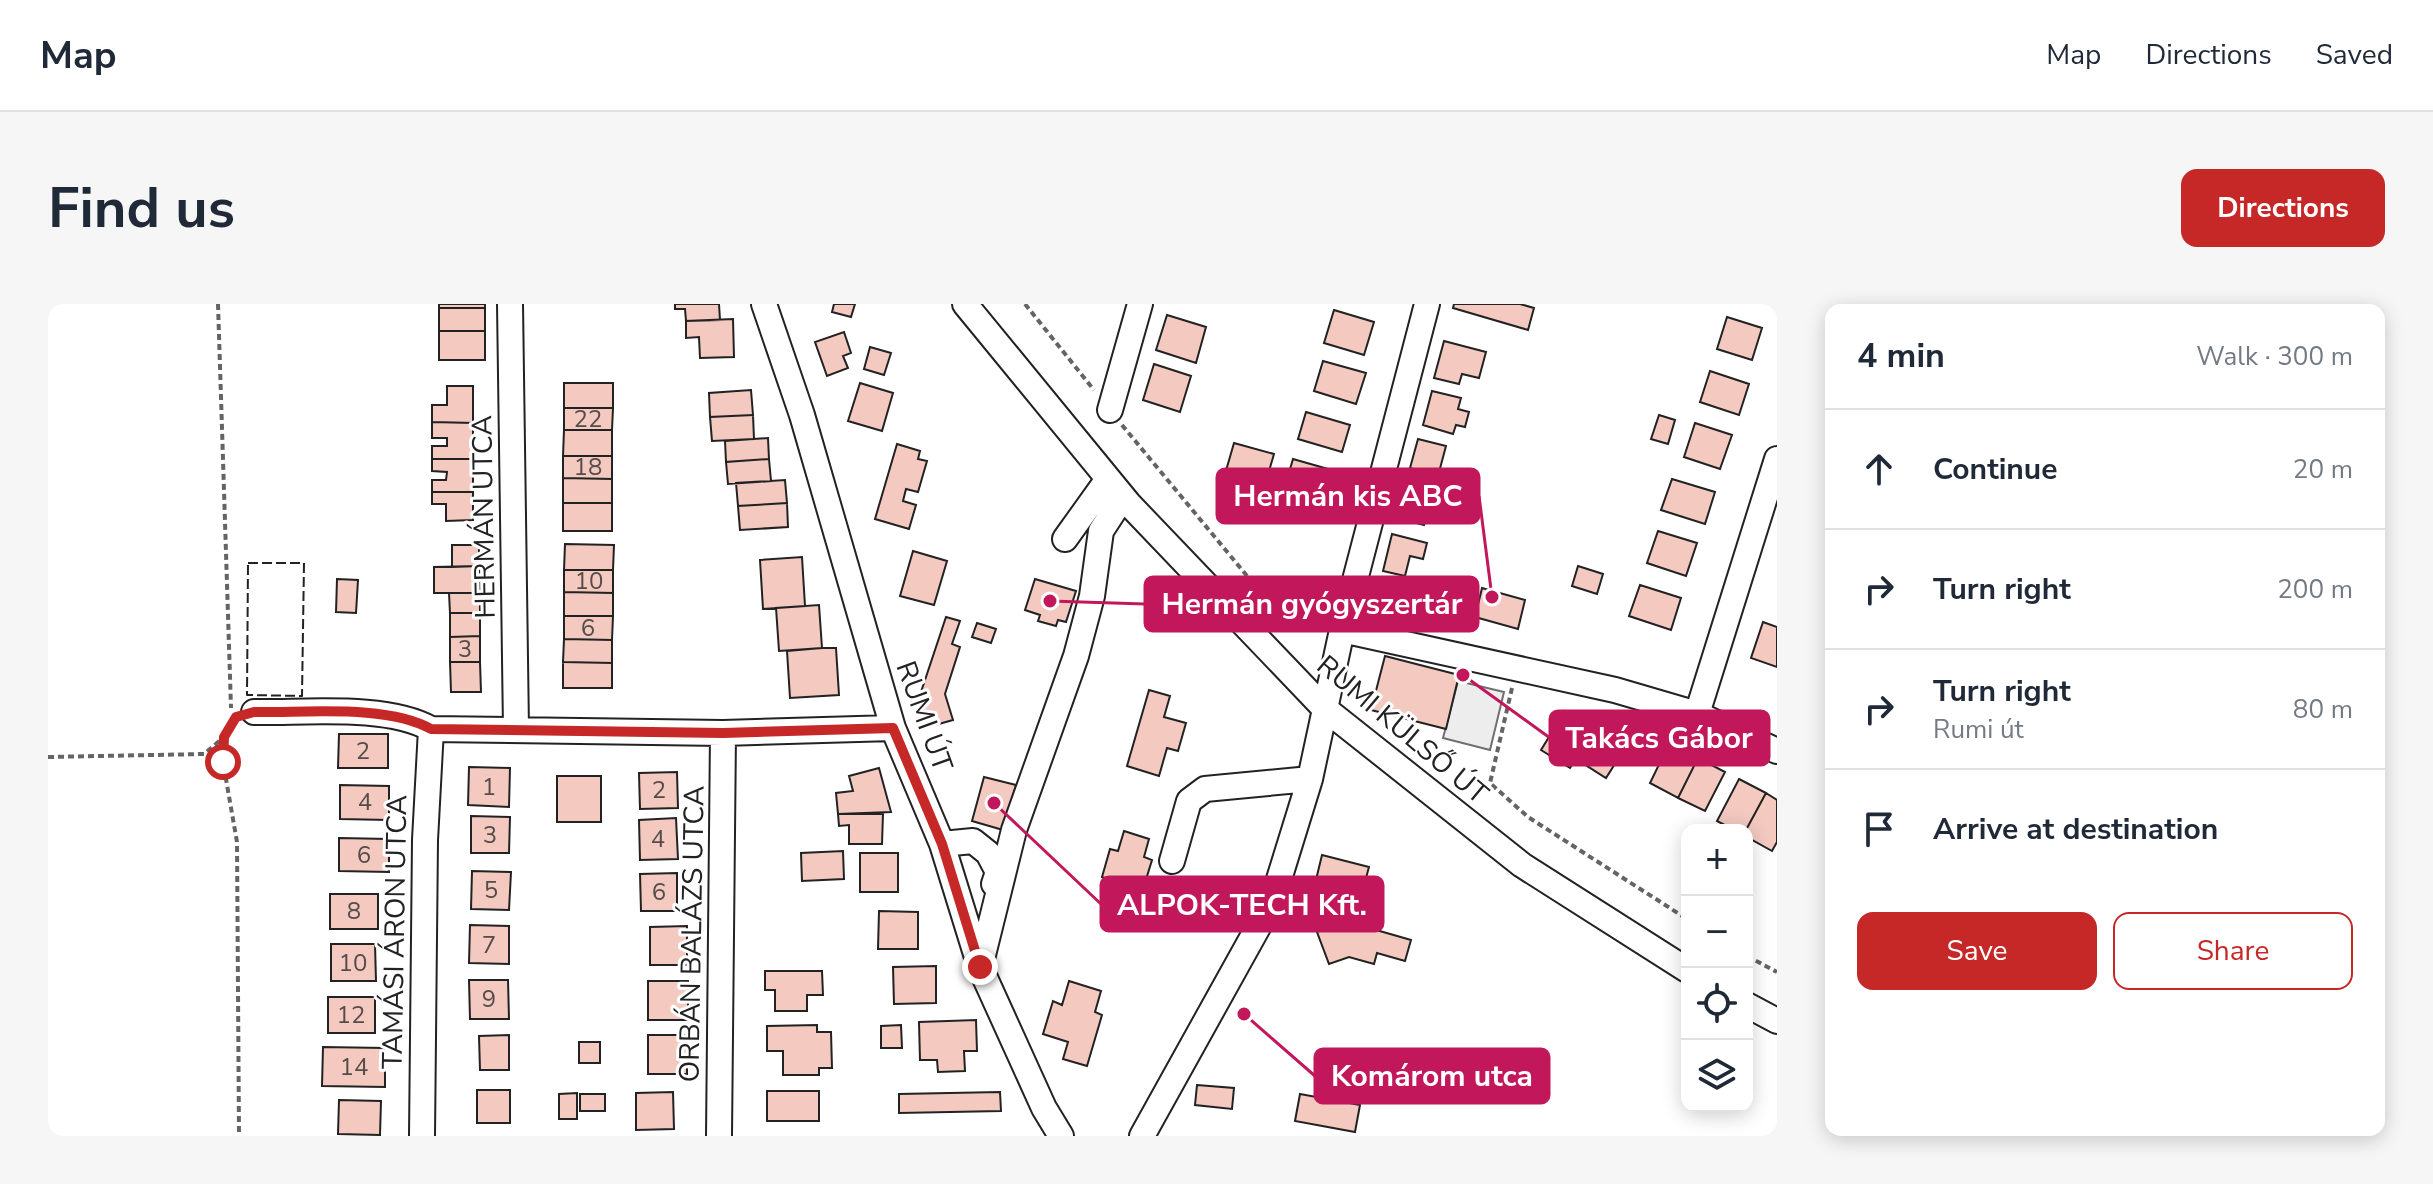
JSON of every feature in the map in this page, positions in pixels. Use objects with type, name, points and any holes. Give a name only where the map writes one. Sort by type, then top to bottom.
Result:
[{"type":"street","name":"HERMÁN UTCA","points":[[510,304],[516,729]]},
{"type":"street","name":"RUMI ÚT","points":[[764,304],[802,415],[893,728],[942,844],[980,967],[1044,1108],[1061,1136]]},
{"type":"street","name":"RUMI KÜLSŐ ÚT","points":[[965,304],[1116,488],[1324,708],[1522,865],[1684,968]]},
{"type":"street","points":[[1110,410],[1140,304]]},
{"type":"street","points":[[1142,1136],[1264,922],[1310,779],[1342,630],[1427,304]]},
{"type":"street","points":[[1697,714],[1777,459]]},
{"type":"street","points":[[1065,539],[1116,488]]},
{"type":"street","points":[[980,967],[1014,830],[1076,656],[1092,596],[1101,531],[1116,488]]},
{"type":"street","points":[[1342,630],[1615,690],[1697,714],[1777,751]]},
{"type":"street","points":[[245,715],[376,714],[417,721],[431,729],[723,733],[893,728]]},
{"type":"street","name":"TAMÁSI ÁRON UTCA","points":[[422,1136],[425,840],[431,729]]},
{"type":"street","name":"ORBÁN BALÁZS UTCA","points":[[719,1136],[723,733]]},
{"type":"street","points":[[1172,861],[1189,801],[1205,789],[1310,779]]},
{"type":"street","points":[[942,844],[973,841],[988,853],[998,872],[988,898],[963,917]]},
{"type":"street","points":[[1753,1008],[1777,1021]]},
{"type":"path","points":[[48,757],[204,754],[245,715],[229,704],[218,304]]},
{"type":"path","points":[[1025,304],[1267,600],[1311,625],[1342,630]]},
{"type":"path","points":[[1515,668],[1490,783],[1528,817],[1681,915]]},
{"type":"path","points":[[224,737],[223,762],[237,842],[239,1136]]},
{"type":"path","points":[[1753,959],[1777,972]]},
{"type":"shaded area","points":[[1458,681],[1504,692],[1490,750],[1443,738]]},
{"type":"building","points":[[439,304],[485,304],[485,308],[439,308]]},
{"type":"building","points":[[675,304],[719,304],[720,320],[686,321],[685,309],[675,309]]},
{"type":"building","points":[[834,304],[855,304],[851,317],[832,312]]},
{"type":"building","points":[[1454,304],[1520,304],[1534,308],[1528,330],[1453,308]]},
{"type":"building","points":[[439,308],[485,308],[485,331],[439,331]]},
{"type":"building","points":[[1334,310],[1374,322],[1364,355],[1324,343]]},
{"type":"building","points":[[1167,315],[1206,327],[1196,363],[1156,350]]},
{"type":"building","points":[[1727,317],[1762,328],[1752,360],[1717,349]]},
{"type":"building","points":[[733,319],[734,357],[700,358],[699,337],[686,338],[686,321]]},
{"type":"building","points":[[439,331],[485,331],[485,360],[439,360]]},
{"type":"building","points":[[844,332],[851,353],[843,356],[848,368],[827,376],[815,342]]},
{"type":"building","points":[[1444,341],[1486,352],[1479,378],[1462,374],[1459,384],[1434,378]]},
{"type":"building","points":[[870,347],[891,353],[884,375],[864,369]]},
{"type":"building","points":[[1323,361],[1366,373],[1356,404],[1314,391]]},
{"type":"building","points":[[1154,364],[1191,376],[1180,412],[1143,400]]},
{"type":"building","points":[[1710,371],[1749,384],[1739,415],[1700,402]]},
{"type":"building","points":[[564,383],[613,383],[613,408],[564,408]]},
{"type":"building","points":[[860,383],[893,393],[882,431],[848,421]]},
{"type":"building","points":[[447,386],[473,386],[473,423],[432,422],[432,405],[447,405]]},
{"type":"building","points":[[751,390],[753,415],[710,417],[709,393]]},
{"type":"building","points":[[1432,391],[1461,398],[1458,409],[1469,412],[1465,427],[1456,425],[1453,434],[1423,425]]},
{"type":"building","points":[[564,408],[613,408],[612,430],[564,430]]},
{"type":"building","points":[[1306,412],[1350,425],[1342,452],[1298,439]]},
{"type":"building","points":[[753,415],[754,439],[712,441],[710,417]]},
{"type":"building","points":[[1659,415],[1675,420],[1668,444],[1651,439]]},
{"type":"building","points":[[432,422],[473,423],[473,459],[432,459],[432,446],[447,446],[447,438],[432,438]]},
{"type":"building","points":[[1695,423],[1732,435],[1720,469],[1684,457]]},
{"type":"building","points":[[564,430],[612,430],[612,456],[563,456]]},
{"type":"building","points":[[768,438],[769,459],[726,462],[725,441]]},
{"type":"building","points":[[1418,439],[1446,446],[1438,476],[1410,468]]},
{"type":"building","points":[[1234,443],[1274,454],[1265,485],[1225,474]]},
{"type":"building","points":[[897,444],[920,451],[918,459],[927,461],[918,492],[906,489],[903,501],[916,505],[909,529],[875,519]]},
{"type":"building","points":[[563,456],[612,456],[612,479],[563,478]]},
{"type":"building","points":[[432,459],[473,459],[473,492],[432,492],[432,480],[446,480],[447,472],[432,471]]},
{"type":"building","points":[[769,459],[771,481],[728,484],[726,462]]},
{"type":"building","points":[[1293,459],[1335,471],[1325,505],[1283,493]]},
{"type":"building","points":[[563,478],[612,479],[612,503],[563,503]]},
{"type":"building","points":[[1672,479],[1715,492],[1705,524],[1661,510]]},
{"type":"building","points":[[785,480],[787,503],[738,506],[736,483]]},
{"type":"building","points":[[1405,488],[1432,495],[1424,525],[1397,518]]},
{"type":"building","points":[[432,492],[473,492],[473,520],[446,521],[446,504],[432,504]]},
{"type":"building","points":[[563,503],[612,503],[612,531],[563,531]]},
{"type":"building","points":[[787,503],[788,527],[740,530],[738,506]]},
{"type":"building","points":[[1658,531],[1697,543],[1686,576],[1647,563]]},
{"type":"building","points":[[1392,534],[1427,543],[1423,559],[1410,556],[1405,576],[1383,571]]},
{"type":"building","points":[[565,544],[614,545],[613,570],[564,570]]},
{"type":"building","points":[[452,545],[479,545],[479,566],[452,567]]},
{"type":"building","points":[[913,551],[947,561],[934,605],[900,596]]},
{"type":"building","points":[[802,557],[805,606],[763,609],[760,560]]},
{"type":"building","points":[[479,566],[480,593],[434,593],[434,567]]},
{"type":"building","points":[[1578,566],[1603,574],[1597,594],[1572,586]]},
{"type":"building","points":[[564,570],[613,570],[613,593],[564,592]]},
{"type":"building","points":[[337,579],[358,580],[356,613],[336,612]]},
{"type":"building","points":[[1035,579],[1076,591],[1066,622],[1058,620],[1056,626],[1038,621],[1040,615],[1025,610]]},
{"type":"building","points":[[1640,585],[1681,598],[1671,630],[1629,616]]},
{"type":"building","points":[[1482,588],[1525,600],[1518,629],[1475,617]]},
{"type":"building","points":[[564,592],[613,593],[613,616],[564,616]]},
{"type":"building","points":[[449,593],[480,593],[480,613],[450,613]]},
{"type":"building","points":[[819,605],[822,648],[779,651],[776,608]]},
{"type":"building","points":[[450,613],[480,613],[480,636],[450,637]]},
{"type":"building","points":[[564,616],[613,616],[612,640],[564,639]]},
{"type":"building","points":[[946,617],[960,621],[952,644],[960,647],[945,694],[953,720],[928,727],[919,698]]},
{"type":"building","points":[[1763,622],[1777,627],[1777,667],[1751,658]]},
{"type":"building","points":[[977,623],[996,629],[991,643],[972,637]]},
{"type":"building","points":[[480,636],[480,662],[450,662],[450,637]]},
{"type":"building","points":[[564,639],[612,640],[612,663],[563,662]]},
{"type":"building","points":[[836,648],[839,695],[790,698],[787,651]]},
{"type":"building","points":[[1385,656],[1459,675],[1446,729],[1371,710]]},
{"type":"building","points":[[450,662],[480,662],[481,692],[451,692]]},
{"type":"building","points":[[563,662],[612,663],[612,688],[563,688]]},
{"type":"building","points":[[1149,690],[1170,696],[1164,717],[1186,723],[1178,751],[1167,748],[1159,776],[1127,766]]},
{"type":"building","points":[[1565,711],[1586,725],[1592,716],[1600,721],[1570,768],[1541,750]]},
{"type":"building","points":[[1600,721],[1630,740],[1606,778],[1576,759]]},
{"type":"building","points":[[339,734],[388,734],[388,768],[338,768]]},
{"type":"building","points":[[1669,744],[1698,758],[1678,798],[1650,783]]},
{"type":"building","points":[[1698,758],[1725,772],[1705,811],[1678,798]]},
{"type":"building","points":[[469,767],[510,768],[509,807],[468,805]]},
{"type":"building","points":[[879,768],[891,812],[838,814],[836,793],[853,791],[849,776]]},
{"type":"building","points":[[677,772],[678,808],[640,809],[639,773]]},
{"type":"building","points":[[557,776],[601,776],[601,822],[557,822]]},
{"type":"building","points":[[984,777],[1016,785],[1003,830],[972,821]]},
{"type":"building","points":[[1739,779],[1766,793],[1749,824],[1723,824],[1717,821]]},
{"type":"building","points":[[340,785],[389,786],[389,820],[340,819]]},
{"type":"building","points":[[1766,793],[1777,800],[1777,842],[1772,851],[1753,840],[1753,824],[1749,824]]},
{"type":"building","points":[[838,814],[883,814],[882,844],[849,844],[849,825],[839,826]]},
{"type":"building","points":[[471,816],[510,817],[509,853],[471,853]]},
{"type":"building","points":[[676,818],[678,859],[640,860],[639,820]]},
{"type":"building","points":[[1124,831],[1149,839],[1144,857],[1152,860],[1135,915],[1109,907],[1117,882],[1102,877],[1110,849],[1118,851]]},
{"type":"building","points":[[339,838],[389,839],[389,872],[339,871]]},
{"type":"building","points":[[843,851],[844,879],[802,881],[801,853]]},
{"type":"building","points":[[860,853],[898,853],[898,892],[860,892]]},
{"type":"building","points":[[1322,855],[1369,867],[1358,907],[1330,901],[1332,892],[1314,888]]},
{"type":"building","points":[[472,871],[511,872],[509,910],[471,909]]},
{"type":"building","points":[[677,873],[677,911],[641,911],[640,874]]},
{"type":"building","points":[[330,894],[378,894],[378,929],[330,929]]},
{"type":"building","points":[[879,911],[918,912],[918,949],[878,949]]},
{"type":"building","points":[[1338,919],[1411,940],[1405,961],[1377,953],[1374,964],[1349,957],[1329,964],[1317,932],[1336,924]]},
{"type":"building","points":[[470,925],[509,926],[509,964],[469,963]]},
{"type":"building","points":[[687,926],[687,965],[650,965],[650,927]]},
{"type":"building","points":[[331,944],[375,944],[376,981],[331,981]]},
{"type":"building","points":[[936,966],[936,1003],[894,1004],[893,967]]},
{"type":"building","points":[[765,971],[822,971],[823,995],[807,995],[807,1011],[775,1011],[775,990],[765,990]]},
{"type":"building","points":[[469,980],[508,980],[509,1019],[470,1019]]},
{"type":"building","points":[[648,981],[688,981],[688,1020],[648,1020]]},
{"type":"building","points":[[1069,981],[1101,991],[1095,1012],[1102,1015],[1087,1066],[1063,1059],[1068,1042],[1043,1034],[1053,1001],[1062,1005]]},
{"type":"building","points":[[328,997],[375,997],[375,1033],[328,1033]]},
{"type":"building","points":[[976,1020],[977,1051],[964,1051],[965,1071],[938,1072],[937,1060],[920,1060],[919,1022]]},
{"type":"building","points":[[817,1025],[817,1032],[831,1032],[832,1068],[819,1068],[819,1075],[783,1075],[783,1051],[767,1051],[767,1026]]},
{"type":"building","points":[[901,1025],[902,1048],[881,1048],[881,1026]]},
{"type":"building","points":[[509,1035],[509,1070],[480,1070],[479,1036]]},
{"type":"building","points":[[648,1035],[687,1035],[687,1074],[648,1074]]},
{"type":"building","points":[[579,1042],[600,1042],[600,1063],[579,1063]]},
{"type":"building","points":[[323,1047],[385,1048],[385,1087],[322,1086]]},
{"type":"building","points":[[1197,1085],[1234,1088],[1232,1109],[1195,1105]]},
{"type":"building","points":[[477,1090],[510,1090],[510,1123],[477,1123]]},
{"type":"building","points":[[767,1091],[819,1091],[819,1121],[767,1121]]},
{"type":"building","points":[[673,1092],[674,1129],[636,1130],[636,1093]]},
{"type":"building","points":[[1000,1092],[1001,1111],[899,1113],[899,1094]]},
{"type":"building","points":[[577,1093],[577,1119],[559,1119],[559,1094]]},
{"type":"building","points":[[580,1094],[605,1094],[605,1111],[580,1111]]},
{"type":"building","points":[[1300,1094],[1360,1105],[1355,1132],[1295,1121]]},
{"type":"building","points":[[339,1100],[381,1101],[380,1135],[338,1134]]},
{"type":"fence","points":[[248,563],[304,563],[302,696],[247,695],[248,563]]},
{"type":"place","name":"Hermán kis ABC","points":[[1492,597]]},
{"type":"place","name":"Hermán gyógyszertár","points":[[1050,601]]},
{"type":"place","name":"Takács Gábor","points":[[1463,675]]},
{"type":"place","name":"ALPOK-TECH Kft.","points":[[994,803]]},
{"type":"place","name":"Komárom utca","points":[[1244,1014]]},
{"type":"route","points":[[223,762],[224,737],[236,717],[254,712],[376,714],[417,721],[431,729],[723,733],[893,728],[942,844],[980,967]]}]
